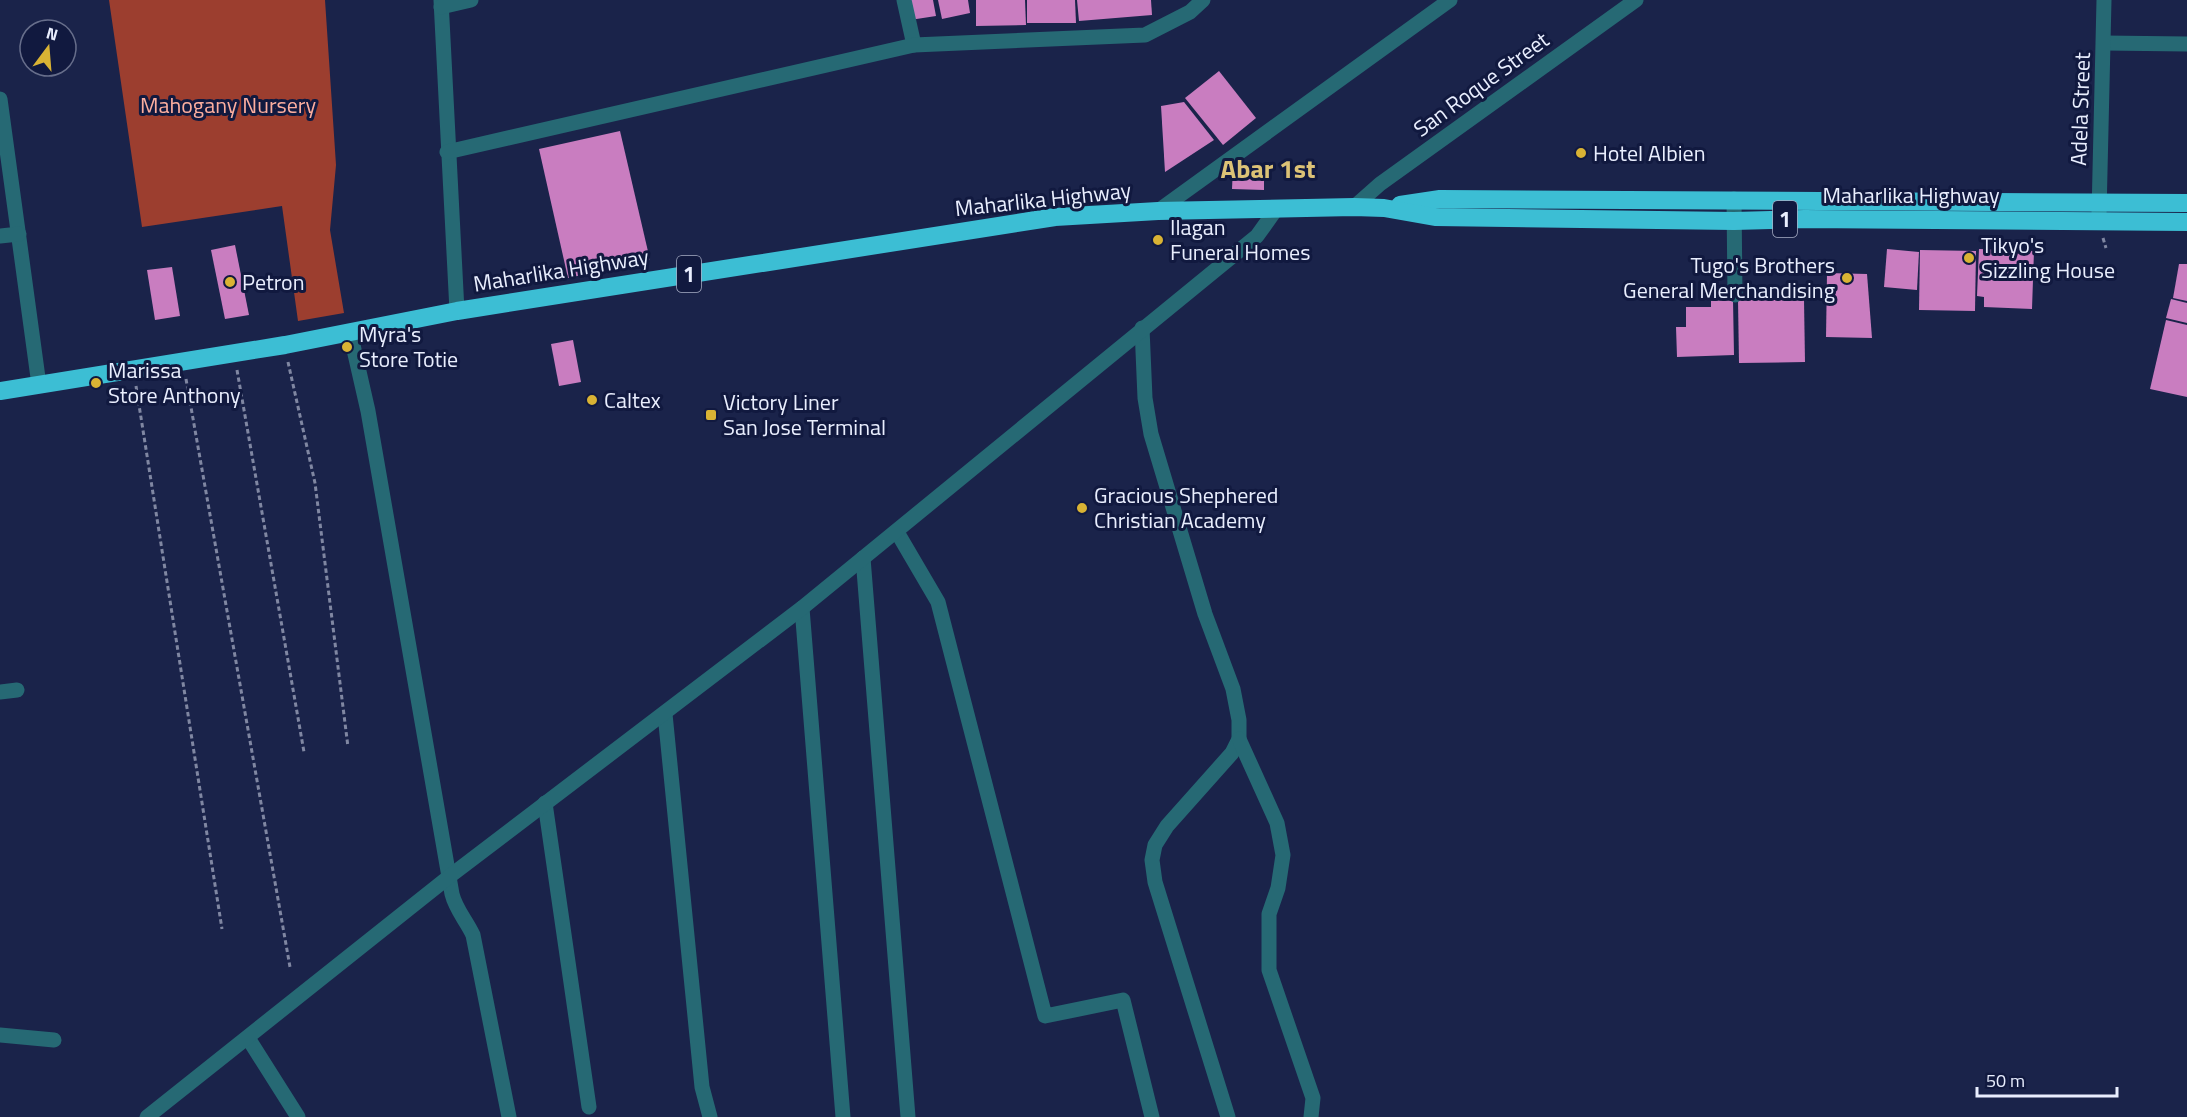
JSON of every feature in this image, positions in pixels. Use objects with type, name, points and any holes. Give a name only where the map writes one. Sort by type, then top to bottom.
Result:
[{"type":"highway","name":"Maharlika Highway","points":[[1384,208],[1440,199],[1804,199],[2099,211],[2187,222]]},
{"type":"highway","points":[[1804,199],[1804,219]]},
{"type":"highway","name":"Maharlika Highway","points":[[0,391],[234,354],[457,311],[1055,218],[1158,211],[1354,207],[1384,208],[1435,217],[1734,221],[2099,211],[2187,203]]},
{"type":"street","points":[[457,311],[441,3],[471,0]]},
{"type":"street","points":[[904,0],[914,45]]},
{"type":"street","points":[[447,152],[914,45],[1145,35],[1190,12],[1203,0]]},
{"type":"street","points":[[1158,211],[1450,0]]},
{"type":"street","name":"San Roque Street","points":[[1354,207],[1380,184],[1635,0]]},
{"type":"street","name":"Adela Street","points":[[2099,211],[2104,0]]},
{"type":"street","points":[[2104,43],[2187,44]]},
{"type":"street","points":[[0,99],[39,385]]},
{"type":"street","points":[[1734,199],[1735,295]]},
{"type":"street","points":[[147,1117],[450,876],[802,608],[897,532],[1142,328],[1257,236],[1277,208]]},
{"type":"street","points":[[0,236],[19,234]]},
{"type":"street","points":[[1142,328],[1145,398],[1150,434],[1205,614],[1233,689],[1239,720],[1239,739],[1276,823],[1283,855],[1278,888],[1269,914],[1269,970],[1313,1098],[1311,1117]]},
{"type":"street","points":[[350,332],[368,411],[455,908],[467,922],[473,935],[509,1117]]},
{"type":"street","points":[[897,532],[938,602],[1045,1016],[1123,1000],[1152,1117]]},
{"type":"street","points":[[863,558],[908,1117]]},
{"type":"street","points":[[802,608],[843,1117]]},
{"type":"street","points":[[0,692],[17,690]]},
{"type":"street","points":[[664,714],[702,1087],[710,1117]]},
{"type":"street","points":[[1228,1117],[1155,882],[1152,860],[1155,845],[1167,825],[1232,753],[1239,739]]},
{"type":"street","points":[[545,803],[589,1107]]},
{"type":"street","points":[[0,1035],[54,1040]]},
{"type":"street","points":[[248,1038],[298,1117]]},
{"type":"path","points":[[285,345],[315,483],[348,747]]},
{"type":"path","points":[[234,354],[255,463],[304,752]]},
{"type":"path","points":[[183,362],[290,968]]},
{"type":"path","points":[[133,370],[222,929]]},
{"type":"green space","name":"Mahogany Nursery","points":[[109,0],[325,0],[336,165],[330,230],[344,313],[298,321],[282,206],[142,227]]},
{"type":"building","points":[[906,0],[933,0],[936,16],[910,20]]},
{"type":"building","points":[[938,0],[968,0],[970,13],[942,19]]},
{"type":"building","points":[[976,0],[1025,0],[1026,25],[976,26]]},
{"type":"building","points":[[1027,0],[1075,0],[1076,23],[1027,23]]},
{"type":"building","points":[[1077,0],[1151,0],[1152,15],[1079,21]]},
{"type":"building","points":[[1219,71],[1256,118],[1223,145],[1185,98]]},
{"type":"building","points":[[1184,102],[1214,140],[1165,172],[1161,106]]},
{"type":"building","points":[[620,131],[650,260],[568,278],[539,149]]},
{"type":"building","points":[[1233,167],[1264,168],[1264,190],[1232,189]]},
{"type":"building","name":"Petron","points":[[235,245],[249,315],[225,319],[211,250]]},
{"type":"building","points":[[1887,249],[1919,252],[1917,290],[1884,287]]},
{"type":"building","points":[[1979,249],[2034,251],[2032,309],[1984,307],[1984,297],[1977,296]]},
{"type":"building","points":[[1920,250],[1976,251],[1975,311],[1919,310]]},
{"type":"building","points":[[2179,264],[2187,264],[2187,301],[2173,298]]},
{"type":"building","points":[[172,267],[180,316],[155,320],[147,270]]},
{"type":"building","points":[[1827,273],[1867,274],[1872,338],[1826,337]]},
{"type":"building","points":[[2171,299],[2187,303],[2187,323],[2166,318]]},
{"type":"building","points":[[1733,300],[1734,355],[1677,357],[1676,327],[1686,327],[1686,307],[1711,307],[1711,301]]},
{"type":"building","points":[[1738,300],[1804,300],[1805,362],[1739,363]]},
{"type":"building","points":[[2166,320],[2187,325],[2187,397],[2150,389]]},
{"type":"building","points":[[573,340],[581,382],[559,386],[551,344]]},
{"type":"place","name":"Hotel Albien","points":[[1581,153]]},
{"type":"place","name":"Ilagan Funeral Homes","points":[[1158,240]]},
{"type":"place","name":"Tikyo's Sizzling House","points":[[1969,258]]},
{"type":"place","name":"Tugo's Brothers General Merchandising","points":[[1847,278]]},
{"type":"place","name":"Petron","points":[[230,282]]},
{"type":"place","name":"Myra's Store Totie","points":[[347,347]]},
{"type":"place","name":"Marissa Store Anthony","points":[[96,383]]},
{"type":"place","name":"Caltex","points":[[592,400]]},
{"type":"place","name":"Victory Liner San Jose Terminal","points":[[711,415]]},
{"type":"place","name":"Gracious Shephered Christian Academy","points":[[1082,508]]},
{"type":"district","name":"Abar 1st","points":[[1268,168]]}]
